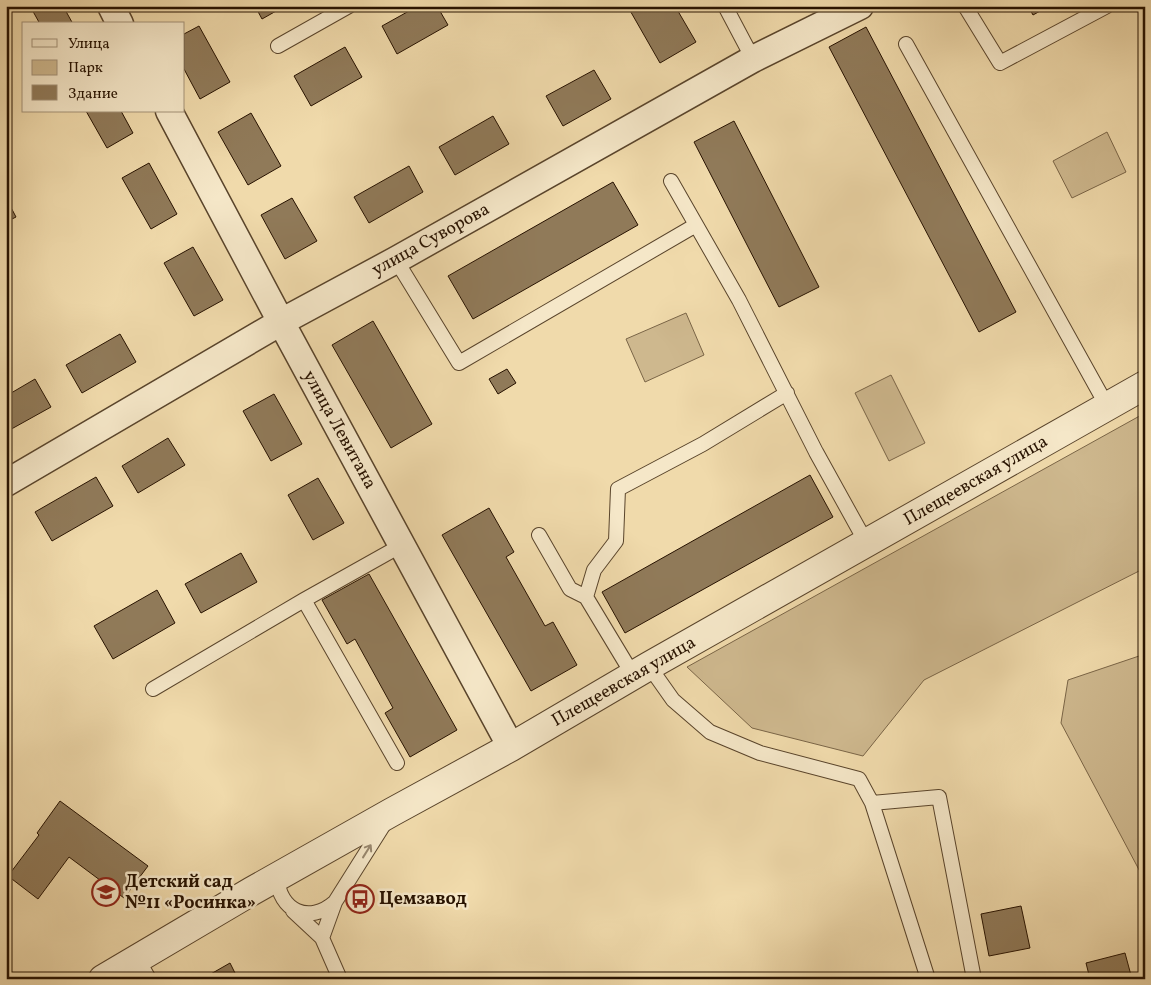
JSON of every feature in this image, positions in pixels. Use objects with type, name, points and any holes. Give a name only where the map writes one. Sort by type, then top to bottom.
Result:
[{"type":"street","points":[[111,6],[119,22]]},
{"type":"street","name":"улица Суворова","points":[[6,483],[281,322],[396,260],[753,59],[860,6]]},
{"type":"street","name":"улица Левитана","points":[[171,112],[281,322],[511,747]]},
{"type":"street","name":"Плещеевская улица","points":[[103,979],[143,968],[276,877],[511,747],[641,670],[1145,385]]},
{"type":"lane","points":[[278,46],[349,6]]},
{"type":"lane","points":[[725,6],[753,59]]},
{"type":"lane","points":[[965,6],[1000,63],[1107,6]]},
{"type":"lane","points":[[906,44],[1107,406]]},
{"type":"lane","points":[[670,181],[738,300],[816,452],[866,544]]},
{"type":"lane","points":[[396,260],[459,363],[696,225]]},
{"type":"lane","points":[[586,597],[594,570],[616,541],[618,489],[703,444],[787,393]]},
{"type":"lane","points":[[538,535],[570,589],[586,597],[641,670],[710,732],[760,753],[859,779],[872,803],[928,979]]},
{"type":"lane","points":[[152,689],[402,545]]},
{"type":"lane","points":[[304,600],[397,762]]},
{"type":"lane","points":[[872,803],[939,797],[974,979]]},
{"type":"lane","points":[[322,938],[335,902],[392,812]]},
{"type":"lane","points":[[276,877],[277,888],[281,898],[322,938],[340,979]]},
{"type":"lane","points":[[288,906],[307,914],[327,909],[335,902]]},
{"type":"green space","points":[[1107,132],[1126,172],[1072,198],[1053,161]]},
{"type":"green space","points":[[686,313],[704,355],[645,382],[626,339]]},
{"type":"green space","points":[[891,375],[925,443],[889,461],[855,393]]},
{"type":"green space","points":[[1145,413],[1145,568],[924,680],[863,756],[752,728],[687,667]]},
{"type":"green space","points":[[1145,654],[1145,881],[1061,723],[1068,680]]},
{"type":"building","points":[[30,6],[63,6],[72,22],[39,22]]},
{"type":"building","points":[[255,6],[285,6],[262,19]]},
{"type":"building","points":[[418,6],[437,6],[448,25],[397,54],[382,26]]},
{"type":"building","points":[[675,6],[696,42],[660,63],[628,7]]},
{"type":"building","points":[[1028,6],[1049,6],[1033,15]]},
{"type":"building","points":[[199,26],[230,82],[200,99],[185,71],[185,33]]},
{"type":"building","points":[[866,27],[1016,312],[979,332],[829,47]]},
{"type":"building","points":[[345,47],[362,77],[311,106],[294,76]]},
{"type":"building","points":[[594,70],[611,99],[563,126],[546,96]]},
{"type":"building","points":[[87,112],[122,112],[133,133],[107,148]]},
{"type":"building","points":[[251,113],[281,166],[248,185],[218,132]]},
{"type":"building","points":[[493,116],[509,144],[455,175],[439,147]]},
{"type":"building","points":[[734,121],[819,287],[779,307],[694,142]]},
{"type":"building","points":[[149,163],[177,214],[151,229],[122,178]]},
{"type":"building","points":[[409,166],[423,192],[369,223],[354,197]]},
{"type":"building","points":[[613,182],[638,225],[473,319],[448,276]]},
{"type":"building","points":[[6,198],[16,217],[6,222]]},
{"type":"building","points":[[292,198],[317,241],[285,259],[261,215]]},
{"type":"building","points":[[193,247],[223,300],[194,316],[164,263]]},
{"type":"building","points":[[373,321],[432,424],[391,448],[332,345]]},
{"type":"building","points":[[120,334],[136,362],[82,393],[66,365]]},
{"type":"building","points":[[507,369],[516,383],[498,394],[489,379]]},
{"type":"building","points":[[35,379],[51,407],[6,432],[6,396]]},
{"type":"building","points":[[274,394],[302,444],[271,461],[243,411]]},
{"type":"building","points":[[168,438],[185,465],[138,493],[122,466]]},
{"type":"building","points":[[810,475],[833,517],[625,633],[602,592]]},
{"type":"building","points":[[96,477],[113,506],[52,541],[35,512]]},
{"type":"building","points":[[318,478],[344,523],[313,540],[288,495]]},
{"type":"building","points":[[489,508],[514,552],[506,557],[545,626],[553,622],[577,665],[531,691],[442,535]]},
{"type":"building","points":[[241,553],[257,582],[201,613],[185,584]]},
{"type":"building","points":[[369,574],[457,730],[410,757],[385,713],[393,708],[355,639],[347,644],[322,600]]},
{"type":"building","points":[[157,590],[175,623],[113,659],[94,626]]},
{"type":"building","points":[[60,801],[148,866],[124,898],[69,857],[38,899],[8,876],[39,835],[37,833]]},
{"type":"building","points":[[1021,906],[1030,948],[989,956],[981,914]]},
{"type":"building","points":[[1125,953],[1132,979],[1090,979],[1086,963]]},
{"type":"building","points":[[230,963],[238,979],[202,979]]},
{"type":"place","name":"Детский сад №11 «Росинка»","points":[[106,892]]},
{"type":"place","name":"Цемзавод","points":[[360,899]]}]
